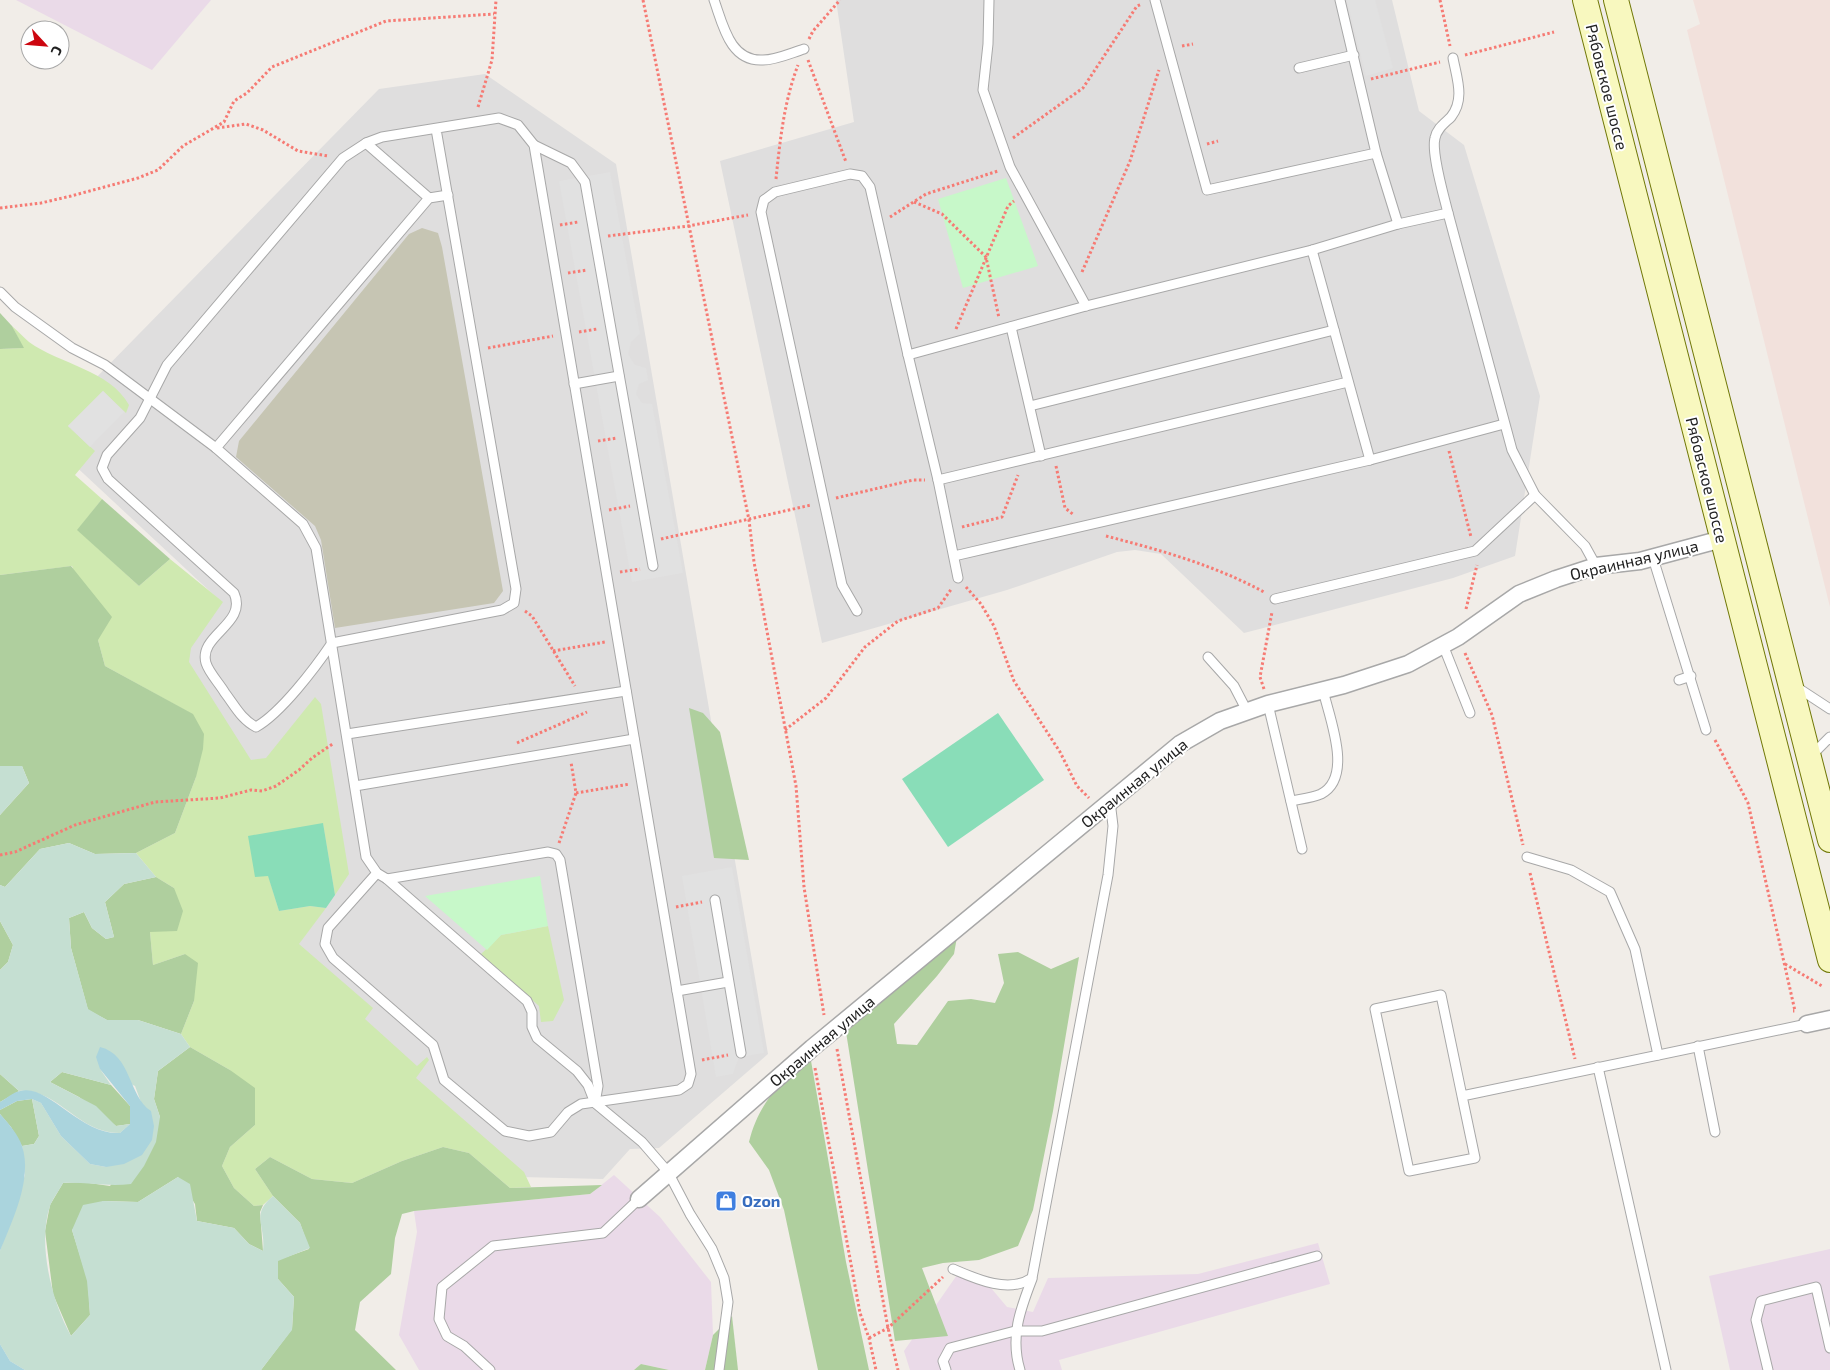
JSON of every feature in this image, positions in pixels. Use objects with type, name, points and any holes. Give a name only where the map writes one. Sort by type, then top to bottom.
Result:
[{"type":"main road","name":"Рябовское шоссе","points":[[1616,0],[1830,840]]},
{"type":"main road","name":"Рябовское шоссе","points":[[1585,6],[1830,960]]},
{"type":"street","name":"Окраинная улица","points":[[639,1199],[812,1048],[1180,744],[1220,720],[1268,704],[1323,690],[1408,664],[1458,636],[1519,594],[1596,566],[1653,558],[1722,539]]},
{"type":"street","points":[[1807,1024],[1830,1019]]},
{"type":"lane","points":[[714,0],[734,49],[747,59],[764,61],[804,49]]},
{"type":"lane","points":[[989,0],[988,44],[983,90],[1010,167],[1086,306]]},
{"type":"lane","points":[[1154,0],[1207,190],[1376,152]]},
{"type":"lane","points":[[1340,0],[1376,152],[1398,224]]},
{"type":"lane","points":[[1299,68],[1354,55]]},
{"type":"lane","points":[[1453,58],[1460,94],[1458,106],[1440,126],[1435,137],[1434,148],[1448,213],[1504,424],[1512,450],[1535,495],[1585,546],[1596,566]]},
{"type":"lane","points":[[377,873],[328,928],[325,944],[333,958],[433,1045],[444,1080],[505,1131],[529,1136],[551,1132],[568,1112],[581,1104],[679,1090],[688,1084],[691,1074],[534,146],[518,125],[499,118],[436,128],[382,137],[366,143],[340,162],[167,365],[140,418],[107,455],[102,468],[108,479],[234,593],[238,602],[236,612],[207,648],[206,663],[244,721],[256,727],[268,720],[319,662],[332,643],[502,610],[514,603],[516,589],[436,128]]},
{"type":"lane","points":[[366,143],[429,198]]},
{"type":"lane","points":[[534,146],[571,163],[585,182],[653,566]]},
{"type":"lane","points":[[857,612],[842,585],[761,212],[764,200],[775,192],[850,174],[862,176],[870,187],[938,480],[958,578]]},
{"type":"lane","points":[[216,448],[429,198],[448,195]]},
{"type":"lane","points":[[908,355],[1086,306],[1312,250],[1398,224],[1448,213]]},
{"type":"lane","points":[[1312,250],[1370,460]]},
{"type":"lane","points":[[0,292],[15,307],[72,348],[105,365],[216,448],[303,524],[316,548],[366,857],[377,873],[387,879],[527,1001],[532,1012],[532,1027],[537,1038],[577,1072],[588,1085],[595,1103],[642,1142],[668,1172],[690,1214],[712,1249],[724,1278],[728,1302],[719,1370]]},
{"type":"lane","points":[[1006,328],[1030,406],[1041,456]]},
{"type":"lane","points":[[1030,406],[1334,330]]},
{"type":"lane","points":[[574,384],[619,376]]},
{"type":"lane","points":[[938,480],[1348,382]]},
{"type":"lane","points":[[954,556],[1370,460],[1504,424]]},
{"type":"lane","points":[[1275,598],[1475,551],[1535,495]]},
{"type":"lane","points":[[1653,558],[1706,730]]},
{"type":"lane","points":[[1442,645],[1470,713]]},
{"type":"lane","points":[[1208,657],[1234,686],[1247,712]]},
{"type":"lane","points":[[1679,680],[1690,676]]},
{"type":"lane","points":[[1790,683],[1830,709]]},
{"type":"lane","points":[[1291,801],[1320,794],[1330,788],[1336,777],[1340,762],[1323,690]]},
{"type":"lane","points":[[346,734],[626,691]]},
{"type":"lane","points":[[1268,704],[1302,849]]},
{"type":"lane","points":[[1809,758],[1830,737]]},
{"type":"lane","points":[[355,786],[634,739]]},
{"type":"lane","points":[[1020,1370],[1016,1356],[1015,1331],[1020,1310],[1032,1278],[1108,876],[1113,826],[1105,805]]},
{"type":"lane","points":[[387,879],[548,852],[556,854],[560,860],[598,1086],[595,1103]]},
{"type":"lane","points":[[1526,858],[1571,870],[1610,892],[1635,949],[1658,1055]]},
{"type":"lane","points":[[715,900],[740,1053]]},
{"type":"lane","points":[[677,991],[728,982]]},
{"type":"lane","points":[[1441,995],[1462,1096],[1475,1158],[1409,1172],[1375,1009],[1441,995]]},
{"type":"lane","points":[[1462,1096],[1807,1024]]},
{"type":"lane","points":[[1698,1046],[1715,1132]]},
{"type":"lane","points":[[1598,1068],[1666,1370]]},
{"type":"lane","points":[[490,1370],[464,1346],[447,1336],[439,1319],[442,1287],[493,1246],[603,1233],[639,1199]]},
{"type":"lane","points":[[946,1370],[944,1361],[950,1348],[1015,1331],[1042,1331],[1317,1256]]},
{"type":"lane","points":[[953,1269],[984,1283],[1023,1284],[1032,1278]]},
{"type":"lane","points":[[1768,1370],[1756,1320],[1761,1301],[1816,1287],[1830,1348]]},
{"type":"path","points":[[475,122],[492,60],[496,0]]},
{"type":"path","points":[[643,0],[749,520],[754,562],[796,786],[804,887],[825,1019],[836,1041],[888,1328],[898,1370]]},
{"type":"path","points":[[775,192],[782,122],[789,89],[813,31],[840,0]]},
{"type":"path","points":[[1440,0],[1453,58]]},
{"type":"path","points":[[1003,145],[1083,88],[1137,6],[1145,3]]},
{"type":"path","points":[[0,208],[40,203],[138,178],[158,170],[183,146],[224,122],[234,102],[247,93],[272,67],[298,56],[386,22],[494,14]]},
{"type":"path","points":[[804,49],[850,174]]},
{"type":"path","points":[[1076,286],[1130,161],[1158,72],[1168,50]]},
{"type":"path","points":[[216,128],[246,124],[263,130],[298,151],[325,155],[340,162]]},
{"type":"path","points":[[878,225],[926,194],[1010,167]]},
{"type":"path","points":[[949,344],[1008,206],[1025,194]]},
{"type":"path","points":[[914,202],[942,214],[986,257],[1006,328]]},
{"type":"path","points":[[595,238],[688,226],[761,212]]},
{"type":"path","points":[[548,227],[592,220]]},
{"type":"path","points":[[556,275],[600,268]]},
{"type":"path","points":[[474,350],[610,327]]},
{"type":"path","points":[[584,443],[630,436]]},
{"type":"path","points":[[1446,440],[1478,568],[1458,636],[1492,716],[1578,1072]]},
{"type":"path","points":[[1054,453],[1065,508],[1100,535],[1171,553],[1234,576],[1275,598],[1260,677],[1268,704]]},
{"type":"path","points":[[949,530],[1002,517],[1024,460]]},
{"type":"path","points":[[648,541],[749,520],[913,480],[938,480]]},
{"type":"path","points":[[596,512],[642,504]]},
{"type":"path","points":[[607,575],[653,566]]},
{"type":"path","points":[[785,730],[826,698],[865,647],[898,621],[938,608],[958,578],[981,604],[994,626],[1014,681],[1060,752],[1077,786],[1105,805]]},
{"type":"path","points":[[514,603],[532,616],[582,698]]},
{"type":"path","points":[[553,651],[618,640]]},
{"type":"path","points":[[516,744],[598,707],[604,694]]},
{"type":"path","points":[[1706,730],[1716,742],[1748,803],[1795,1011]]},
{"type":"path","points":[[0,855],[15,852],[75,825],[154,802],[220,798],[251,790],[262,791],[276,786],[346,734]]},
{"type":"path","points":[[556,854],[576,793],[569,750]]},
{"type":"path","points":[[576,793],[642,782]]},
{"type":"path","points":[[663,909],[715,900]]},
{"type":"path","points":[[1785,963],[1822,986]]},
{"type":"path","points":[[812,1048],[831,1167],[860,1313],[869,1338],[876,1370]]},
{"type":"path","points":[[689,1062],[740,1053]]},
{"type":"path","points":[[869,1338],[888,1328],[953,1269]]},
{"type":"shaded area","points":[[16,0],[211,0],[152,70],[70,28],[70,20],[55,20]]},
{"type":"shaded area","points":[[836,0],[1392,0],[1419,111],[1464,145],[1540,396],[1515,556],[1453,578],[1244,633],[1161,554],[1135,550],[1117,552],[1007,590],[822,643],[720,161],[854,122]]},
{"type":"shaded area","points":[[1347,0],[1375,0],[1393,68],[1366,76]]},
{"type":"shaded area","points":[[1693,0],[1830,0],[1830,607],[1687,30],[1700,24]]},
{"type":"shaded area","points":[[485,74],[616,164],[768,1054],[659,1148],[630,1149],[603,1179],[521,1177],[261,959],[170,649],[216,597],[41,434],[379,89]]},
{"type":"shaded area","points":[[610,172],[640,334],[631,342],[628,354],[635,365],[646,368],[648,380],[639,384],[636,394],[642,403],[652,404],[683,573],[632,582],[559,181]]},
{"type":"shaded area","points":[[422,228],[438,233],[442,247],[503,591],[494,603],[335,628],[321,540],[315,526],[236,457],[239,441],[409,234]]},
{"type":"shaded area","points":[[103,391],[124,412],[90,447],[68,426]]},
{"type":"shaded area","points":[[0,766],[22,766],[29,783],[0,815]]},
{"type":"shaded area","points":[[69,843],[95,854],[136,853],[156,877],[124,884],[105,902],[114,937],[106,939],[92,928],[84,912],[69,918],[71,948],[88,1009],[107,1020],[138,1020],[181,1034],[190,1047],[158,1071],[154,1099],[160,1117],[156,1142],[144,1166],[131,1184],[63,1183],[51,1203],[46,1221],[46,1255],[58,1307],[71,1336],[90,1315],[87,1281],[72,1230],[83,1205],[103,1201],[138,1202],[178,1177],[190,1184],[197,1221],[234,1228],[249,1244],[263,1251],[262,1209],[273,1196],[300,1223],[310,1248],[278,1261],[278,1279],[294,1297],[292,1330],[261,1370],[25,1370],[10,1361],[0,1344],[0,1251],[25,1175],[22,1146],[34,1144],[39,1136],[32,1099],[41,1103],[61,1136],[90,1164],[106,1167],[142,1105],[135,1086],[100,1069],[111,1085],[62,1072],[50,1082],[96,1106],[116,1126],[130,1124],[120,1133],[105,1131],[80,1119],[45,1096],[33,1092],[19,1091],[0,1074],[0,970],[8,962],[13,945],[0,921],[0,885],[5,887],[40,849]]},
{"type":"shaded area","points":[[732,867],[764,1053],[739,1057],[733,1074],[716,1077],[682,876]]},
{"type":"shaded area","points":[[614,1175],[660,1217],[711,1282],[713,1335],[705,1370],[669,1370],[641,1364],[634,1370],[419,1370],[399,1335],[417,1232],[414,1211],[590,1194]]},
{"type":"shaded area","points":[[1318,1243],[1330,1284],[1059,1360],[1062,1370],[910,1370],[904,1351],[957,1275],[991,1288],[1007,1307],[1033,1312],[1048,1278],[1198,1274]]},
{"type":"shaded area","points":[[1830,1249],[1830,1370],[1730,1370],[1709,1276]]},
{"type":"green space","points":[[1006,178],[1038,266],[963,288],[938,199]]},
{"type":"green space","points":[[0,313],[12,326],[24,348],[0,349]]},
{"type":"green space","points":[[12,326],[41,350],[97,375],[110,383],[129,405],[126,413],[103,391],[68,426],[95,451],[75,475],[102,499],[78,530],[139,586],[170,559],[223,602],[191,648],[189,662],[251,760],[266,758],[315,697],[321,704],[349,874],[335,895],[323,824],[268,875],[279,911],[310,906],[326,908],[299,944],[373,1008],[365,1019],[417,1066],[427,1057],[429,1060],[416,1078],[524,1172],[531,1187],[510,1188],[469,1153],[443,1147],[402,1161],[352,1183],[312,1179],[270,1157],[255,1169],[273,1196],[263,1205],[254,1206],[234,1188],[222,1166],[230,1147],[255,1125],[230,1070],[190,1047],[181,1034],[194,1001],[185,954],[153,965],[150,932],[174,888],[156,877],[136,853],[175,833],[196,777],[192,714],[105,666],[98,640],[72,566],[0,575],[0,349],[23,348]]},
{"type":"green space","points":[[102,499],[170,559],[139,586],[77,530]]},
{"type":"green space","points":[[71,566],[112,617],[98,640],[105,666],[193,714],[204,734],[203,749],[196,777],[175,833],[136,853],[95,854],[69,843],[40,849],[5,887],[0,885],[0,815],[29,783],[22,766],[0,766],[0,575]]},
{"type":"green space","points":[[689,708],[703,713],[720,732],[749,860],[714,858]]},
{"type":"green space","points":[[998,713],[1044,780],[948,847],[902,779]]},
{"type":"green space","points":[[323,823],[335,895],[326,908],[310,906],[279,911],[268,876],[255,877],[248,836]]},
{"type":"green space","points":[[540,876],[548,926],[501,935],[487,950],[425,896]]},
{"type":"green space","points":[[156,877],[174,888],[183,911],[177,931],[150,932],[153,965],[185,954],[198,963],[194,1001],[181,1034],[138,1020],[107,1020],[88,1010],[71,948],[69,918],[84,912],[92,928],[106,939],[114,937],[105,902],[124,884]]},
{"type":"green space","points":[[0,921],[13,945],[8,962],[0,970]]},
{"type":"green space","points":[[548,926],[564,1000],[553,1021],[541,1022],[539,1006],[481,954],[501,935]]},
{"type":"green space","points":[[957,937],[954,954],[894,1024],[897,1044],[917,1045],[948,1001],[971,999],[995,1003],[1004,983],[998,954],[1018,952],[1051,969],[1079,957],[1053,1111],[1033,1210],[1018,1246],[979,1260],[943,1263],[922,1268],[948,1336],[895,1341],[846,1032]]},
{"type":"green space","points":[[190,1047],[230,1070],[255,1088],[255,1125],[230,1147],[222,1166],[234,1188],[254,1206],[263,1205],[260,1212],[263,1251],[249,1244],[234,1228],[197,1221],[195,1204],[178,1177],[138,1202],[103,1201],[72,1230],[88,1281],[90,1315],[71,1336],[53,1294],[45,1231],[50,1205],[63,1183],[82,1182],[110,1186],[160,1117],[154,1099],[158,1071]]},
{"type":"green space","points":[[810,1055],[846,1262],[869,1370],[818,1370],[784,1210],[769,1170],[749,1142],[759,1115],[772,1094]]},
{"type":"green space","points":[[62,1072],[111,1085],[130,1106],[130,1124],[116,1126],[79,1097],[50,1082]]},
{"type":"green space","points":[[0,1074],[19,1091],[0,1102]]},
{"type":"green space","points":[[32,1099],[39,1136],[34,1144],[22,1146],[11,1127],[0,1114],[0,1110],[17,1101]]},
{"type":"green space","points":[[443,1147],[469,1153],[510,1188],[602,1185],[590,1194],[414,1211],[402,1214],[395,1238],[391,1274],[360,1302],[355,1330],[396,1370],[261,1370],[292,1329],[294,1297],[278,1279],[278,1260],[309,1249],[300,1223],[273,1196],[255,1169],[270,1157],[312,1179],[352,1183],[402,1161]]},
{"type":"green space","points":[[732,1316],[738,1370],[705,1370],[713,1335]]},
{"type":"green space","points":[[641,1364],[669,1370],[634,1370]]},
{"type":"water","points":[[100,1047],[110,1051],[118,1058],[138,1096],[151,1111],[154,1126],[152,1140],[142,1155],[124,1164],[106,1167],[90,1164],[61,1136],[41,1103],[32,1099],[17,1101],[0,1110],[0,1102],[12,1094],[20,1091],[31,1091],[42,1094],[91,1126],[105,1131],[120,1133],[130,1124],[130,1106],[100,1069],[96,1057]]},
{"type":"water","points":[[0,1114],[22,1146],[25,1172],[20,1200],[0,1251]]},
{"type":"water","points":[[0,1344],[10,1361],[25,1370],[0,1370]]},
{"type":"place","name":"Ozon","points":[[726,1201]]}]
